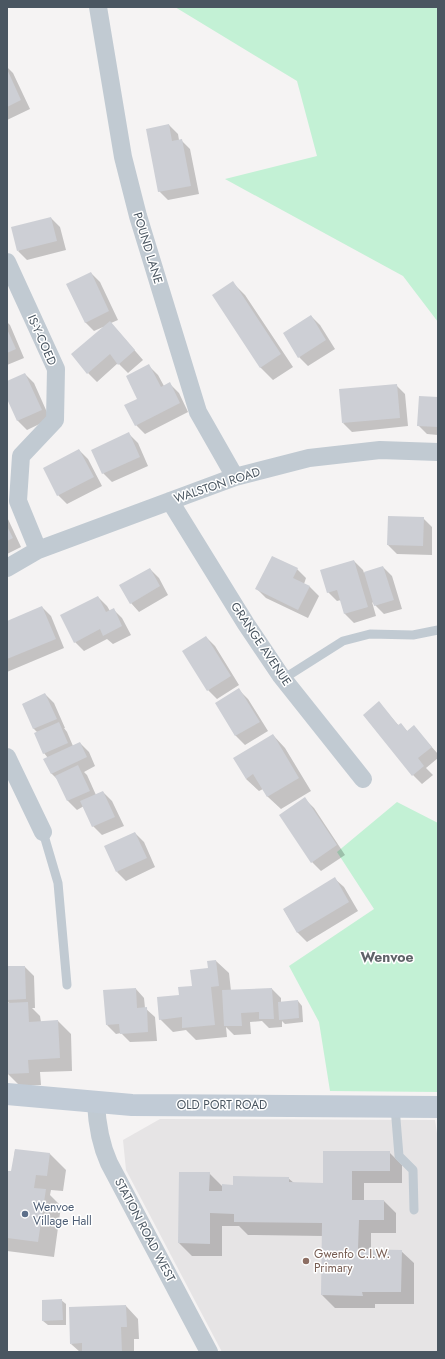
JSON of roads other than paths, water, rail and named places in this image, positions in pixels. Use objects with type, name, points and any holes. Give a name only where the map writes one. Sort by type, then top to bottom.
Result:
[{"type":"street","name":"POUND LANE","points":[[98,7],[124,157],[138,216],[198,412],[235,477]]},
{"type":"street","name":"IS-Y-COED","points":[[7,262],[56,369],[55,420],[21,456],[18,501],[38,550]]},
{"type":"street","name":"WALSTON ROAD","points":[[7,568],[38,550],[235,477],[317,457],[380,450],[438,452]]},
{"type":"street","name":"GRANGE AVENUE","points":[[170,501],[246,624],[283,679],[363,779]]},
{"type":"street","points":[[7,757],[43,832]]},
{"type":"street","name":"OLD PORT ROAD","points":[[7,1094],[96,1103],[148,1105],[438,1107]]},
{"type":"street","name":"STATION ROAD WEST","points":[[96,1103],[99,1136],[109,1163],[209,1352]]},
{"type":"lane","points":[[283,679],[343,641],[370,634],[413,635],[438,630]]},
{"type":"lane","points":[[43,832],[58,883],[67,985]]},
{"type":"lane","points":[[395,1107],[399,1156],[414,1170],[414,1210]]},
{"type":"place","name":"Wenvoe Village Hall","points":[[25,1214]]},
{"type":"place","name":"Gwenfo C.I.W. Primary","points":[[306,1261]]},
{"type":"district","name":"Wenvoe","points":[[387,957]]}]
